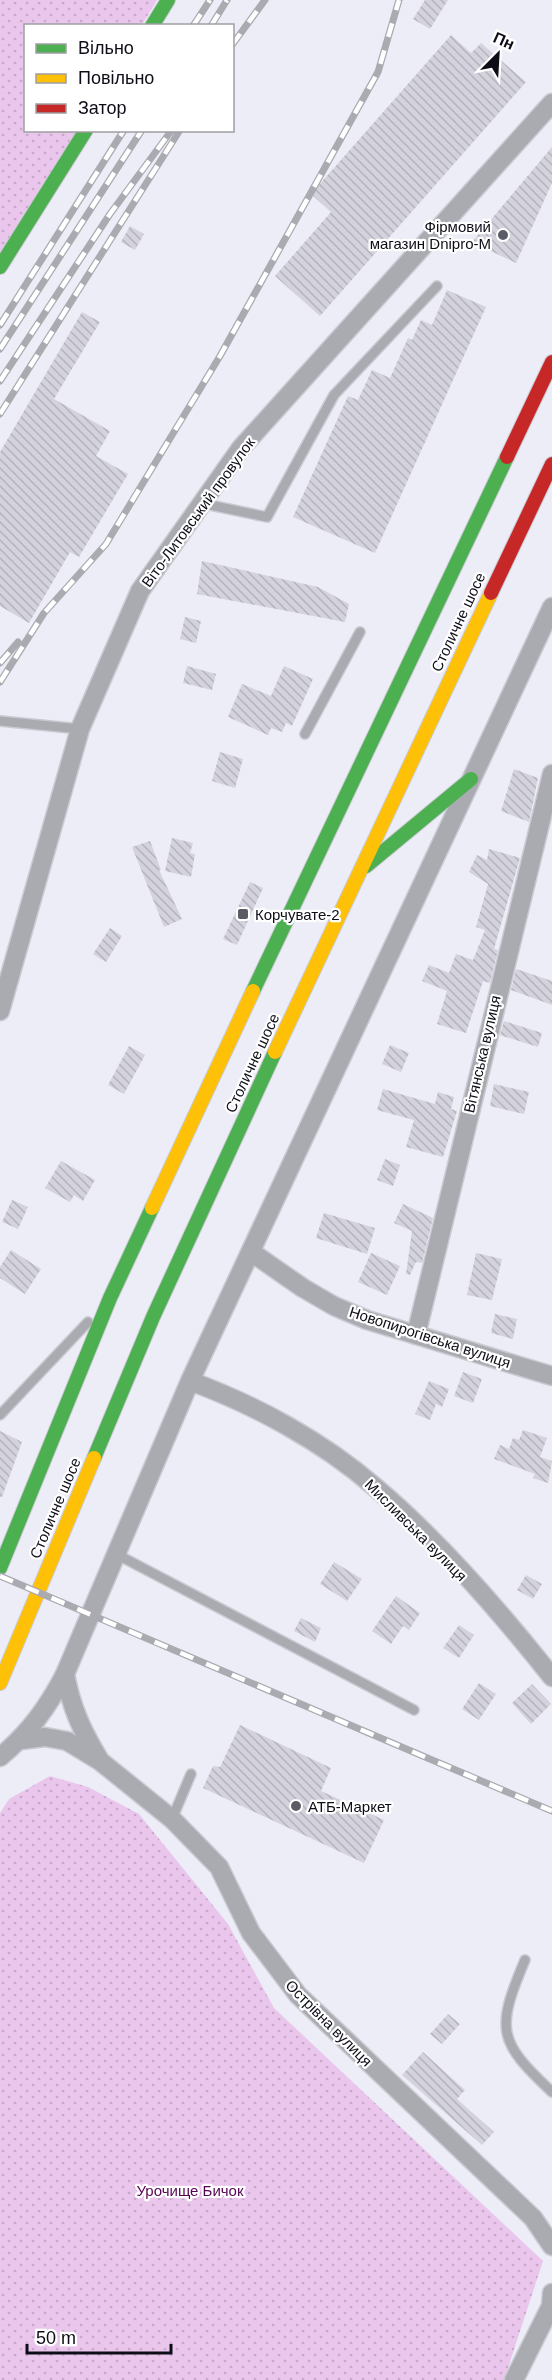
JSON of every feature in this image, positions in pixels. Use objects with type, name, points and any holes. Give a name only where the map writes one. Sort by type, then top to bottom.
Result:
[{"type":"main road","points":[[153,24],[168,0]]},
{"type":"main road","points":[[0,267],[85,132]]},
{"type":"main road","name":"Столичне шосе","points":[[0,1568],[110,1298],[280,933],[552,362]]},
{"type":"main road","name":"Столичне шосе","points":[[0,1683],[153,1317],[358,872],[552,464]]},
{"type":"main road","points":[[358,872],[471,779]]},
{"type":"street","name":"Віто-Литовський провулок","points":[[0,1011],[80,729],[140,591],[241,448],[552,103]]},
{"type":"street","points":[[0,1757],[21,1740],[53,1699],[65,1674],[190,1381],[552,607]]},
{"type":"street","name":"Вітянська вулиця","points":[[416,1335],[552,774]]},
{"type":"street","name":"Новопирогівська вулиця","points":[[251,1252],[303,1288],[334,1306],[416,1335],[552,1376]]},
{"type":"street","name":"Мисливська вулиця","points":[[190,1381],[213,1389],[313,1441],[376,1487],[506,1622],[552,1677]]},
{"type":"street","name":"Острівна вулиця","points":[[65,1674],[78,1724],[100,1761]]},
{"type":"street","name":"Острівна вулиця","points":[[21,1740],[45,1737],[67,1741],[100,1761],[172,1819],[219,1867],[251,1933],[297,1995],[533,2218],[552,2246]]},
{"type":"street","points":[[514,2380],[551,2306],[552,2294]]},
{"type":"lane","points":[[200,503],[267,517],[334,394],[437,286]]},
{"type":"lane","points":[[305,734],[360,632]]},
{"type":"lane","points":[[0,721],[80,729]]},
{"type":"lane","points":[[0,1415],[110,1298]]},
{"type":"lane","points":[[116,1554],[414,1710]]},
{"type":"lane","points":[[172,1819],[191,1774]]},
{"type":"lane","points":[[525,1960],[509,1998],[506,2020],[509,2047],[526,2068],[552,2092]]},
{"type":"green space","points":[[0,0],[157,0],[143,24],[24,24],[24,132],[77,132],[0,259]]},
{"type":"green space","name":"Урочище Бичок","points":[[50,1776],[88,1787],[139,1814],[228,1924],[274,2008],[543,2261],[504,2380],[0,2380],[0,1813],[9,1799]]},
{"type":"building","points":[[425,0],[448,0],[430,29],[413,19]]},
{"type":"building","points":[[451,35],[471,53],[481,43],[526,82],[320,316],[275,276],[331,212],[311,194]]},
{"type":"building","points":[[552,147],[552,183],[516,263],[472,242]]},
{"type":"building","points":[[130,226],[144,234],[135,250],[121,242]]},
{"type":"building","points":[[447,290],[486,307],[375,553],[293,517],[348,396],[358,400],[372,370],[390,378],[408,338],[412,340],[421,320],[432,325]]},
{"type":"building","points":[[82,312],[100,322],[54,399],[110,431],[96,456],[128,474],[79,557],[70,552],[29,623],[0,606],[0,452]]},
{"type":"building","points":[[202,561],[318,587],[349,604],[345,622],[197,594]]},
{"type":"building","points":[[185,617],[201,621],[196,643],[180,639]]},
{"type":"building","points":[[187,666],[216,674],[212,690],[183,683]]},
{"type":"building","points":[[284,666],[313,679],[292,726],[286,723],[282,732],[271,728],[268,735],[228,717],[242,684],[271,696]]},
{"type":"building","points":[[220,752],[243,759],[235,788],[212,781]]},
{"type":"building","points":[[514,769],[538,778],[529,822],[501,811]]},
{"type":"building","points":[[172,838],[193,843],[190,853],[195,854],[191,877],[165,871]]},
{"type":"building","points":[[150,841],[161,870],[159,870],[182,919],[164,927],[132,847]]},
{"type":"building","points":[[489,849],[520,858],[494,949],[498,950],[490,983],[483,981],[466,1033],[437,1024],[447,991],[422,981],[429,965],[449,973],[456,954],[473,960],[485,930],[476,927],[488,884],[469,872],[477,855],[487,860]]},
{"type":"building","name":"Корчувате-2","points":[[250,882],[263,888],[237,945],[223,939]]},
{"type":"building","points":[[110,928],[122,936],[106,962],[93,954]]},
{"type":"building","points":[[516,969],[552,981],[552,1005],[511,990]]},
{"type":"building","points":[[504,1021],[542,1033],[538,1047],[500,1035]]},
{"type":"building","points":[[390,1045],[409,1053],[401,1072],[382,1064]]},
{"type":"building","points":[[129,1046],[145,1055],[124,1094],[108,1085]]},
{"type":"building","points":[[494,1084],[529,1092],[524,1114],[490,1106]]},
{"type":"building","points":[[383,1089],[435,1104],[438,1092],[454,1097],[451,1109],[457,1111],[443,1157],[406,1147],[414,1120],[377,1110]]},
{"type":"building","points":[[385,1159],[400,1165],[393,1186],[377,1180]]},
{"type":"building","points":[[61,1161],[95,1180],[83,1201],[74,1195],[70,1202],[45,1188]]},
{"type":"building","points":[[12,1200],[28,1207],[18,1229],[2,1222]]},
{"type":"building","points":[[403,1204],[433,1218],[422,1263],[416,1262],[410,1275],[406,1274],[412,1231],[394,1223]]},
{"type":"building","points":[[324,1213],[375,1228],[367,1254],[316,1238]]},
{"type":"building","points":[[11,1250],[41,1269],[25,1294],[0,1278],[0,1267]]},
{"type":"building","points":[[371,1253],[400,1266],[387,1295],[358,1282]]},
{"type":"building","points":[[476,1253],[502,1259],[492,1300],[467,1295]]},
{"type":"building","points":[[495,1314],[517,1319],[513,1339],[491,1333]]},
{"type":"building","points":[[463,1372],[482,1379],[473,1403],[454,1396]]},
{"type":"building","points":[[429,1381],[449,1389],[442,1407],[436,1404],[430,1420],[415,1414]]},
{"type":"building","points":[[523,1430],[547,1438],[540,1457],[552,1461],[548,1483],[533,1478],[535,1474],[494,1459],[500,1445],[509,1449],[513,1438],[519,1440]]},
{"type":"building","points":[[0,1431],[22,1442],[2,1497],[0,1497]]},
{"type":"building","points":[[334,1562],[362,1579],[347,1601],[320,1584]]},
{"type":"building","points":[[526,1575],[542,1584],[533,1599],[517,1590]]},
{"type":"building","points":[[396,1596],[420,1613],[409,1630],[403,1626],[391,1644],[372,1631]]},
{"type":"building","points":[[301,1618],[321,1628],[315,1642],[294,1631]]},
{"type":"building","points":[[459,1625],[474,1635],[459,1658],[443,1648]]},
{"type":"building","points":[[479,1683],[496,1694],[479,1720],[462,1709]]},
{"type":"building","points":[[532,1684],[551,1704],[531,1724],[512,1703]]},
{"type":"building","name":"АТБ-Маркет","points":[[240,1725],[331,1768],[321,1791],[384,1820],[364,1863],[203,1788],[213,1766],[220,1767]]},
{"type":"building","points":[[448,2014],[460,2024],[442,2044],[430,2034]]},
{"type":"building","points":[[423,2052],[465,2090],[457,2099],[494,2132],[482,2145],[402,2075]]},
{"type":"railway","points":[[194,24],[210,0]]},
{"type":"railway","points":[[212,24],[227,0]]},
{"type":"railway","points":[[234,42],[265,0]]},
{"type":"railway","points":[[0,682],[44,613],[106,544],[220,356],[378,72],[399,0]]},
{"type":"railway","points":[[0,325],[123,132]]},
{"type":"railway","points":[[0,349],[141,132]]},
{"type":"railway","points":[[0,381],[110,214],[170,132]]},
{"type":"railway","points":[[0,414],[179,132]]},
{"type":"railway","points":[[0,663],[18,642]]},
{"type":"railway","points":[[0,1576],[552,1811]]},
{"type":"traffic: fast","points":[[153,24],[168,0]]},
{"type":"traffic: fast","points":[[0,267],[85,132]]},
{"type":"traffic: fast","points":[[253,991],[507,457]]},
{"type":"traffic: fast","points":[[366,866],[471,779]]},
{"type":"traffic: fast","points":[[94,1458],[153,1317],[275,1052]]},
{"type":"traffic: fast","points":[[0,1568],[110,1298],[152,1208]]},
{"type":"traffic: slow","points":[[275,1052],[491,593]]},
{"type":"traffic: slow","points":[[152,1208],[253,991]]},
{"type":"traffic: slow","points":[[0,1683],[94,1458]]},
{"type":"traffic: jam","points":[[507,457],[552,362]]},
{"type":"traffic: jam","points":[[491,593],[552,464]]},
{"type":"place","name":"Фірмовий магазин Dnipro-M","points":[[503,235]]},
{"type":"place","name":"Корчувате-2","points":[[243,914]]},
{"type":"place","name":"АТБ-Маркет","points":[[296,1806]]}]
